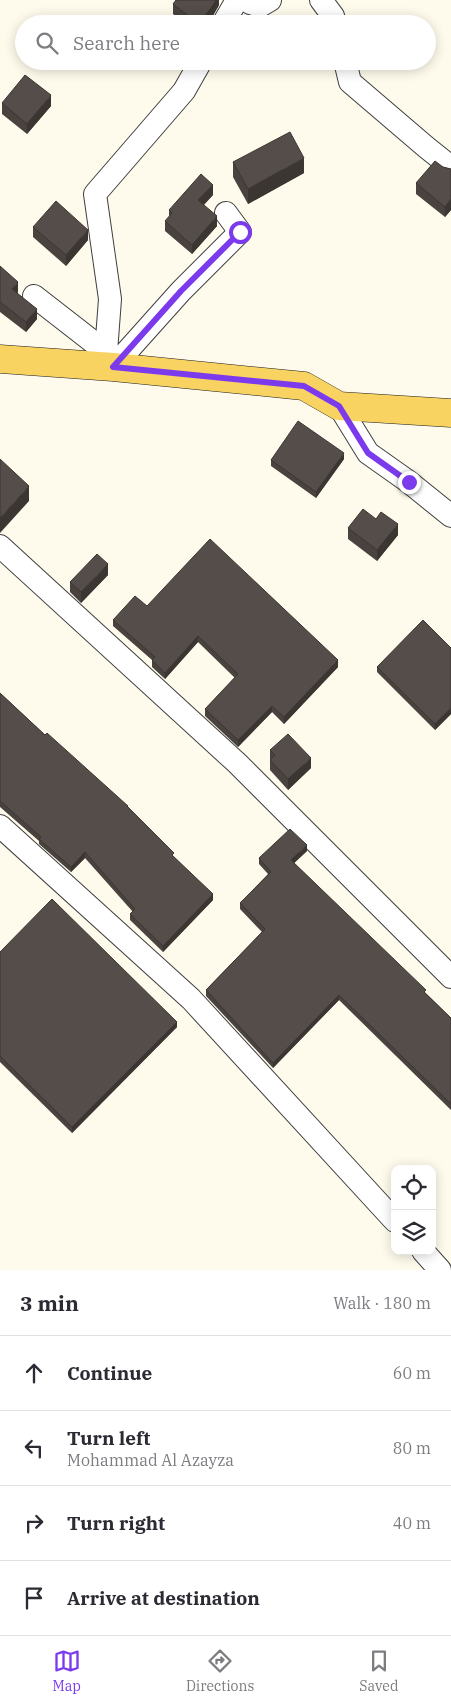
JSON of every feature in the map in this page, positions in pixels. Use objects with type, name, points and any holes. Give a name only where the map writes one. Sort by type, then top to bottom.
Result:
[{"type":"main road","points":[[0,360],[110,360],[304,386],[339,406],[451,412]]},
{"type":"street","points":[[228,15],[237,0]]},
{"type":"street","points":[[246,0],[260,6],[270,0]]},
{"type":"street","points":[[321,0],[332,15]]},
{"type":"street","points":[[110,360],[110,299],[95,194],[184,91],[196,70]]},
{"type":"street","points":[[347,70],[350,82],[426,148],[451,167]]},
{"type":"street","points":[[110,360],[240,232],[226,213]]},
{"type":"street","points":[[34,296],[110,360]]},
{"type":"street","points":[[339,406],[368,453],[409,482],[451,516]]},
{"type":"street","points":[[0,546],[237,763],[451,977]]},
{"type":"street","points":[[0,826],[191,999],[391,1217]]},
{"type":"street","points":[[427,1255],[440,1270]]},
{"type":"building","points":[[176,0],[216,0],[206,15],[187,15],[173,4]]},
{"type":"building","points":[[25,75],[51,95],[27,124],[2,103]]},
{"type":"building","points":[[290,132],[304,158],[248,189],[233,162]]},
{"type":"building","points":[[435,161],[443,167],[451,169],[451,199],[445,207],[416,183]]},
{"type":"building","points":[[201,174],[213,185],[198,200],[217,216],[192,245],[165,221],[172,213],[169,210]]},
{"type":"building","points":[[56,201],[88,230],[66,255],[33,227]]},
{"type":"building","points":[[0,266],[18,282],[12,289],[37,309],[26,322],[0,302]]},
{"type":"building","points":[[298,421],[344,453],[316,492],[271,460]]},
{"type":"building","points":[[0,459],[29,486],[0,518]]},
{"type":"building","points":[[363,509],[376,519],[381,512],[398,524],[377,550],[348,528]]},
{"type":"building","points":[[210,539],[338,660],[284,717],[272,706],[238,740],[205,709],[238,674],[198,636],[165,673],[152,660],[155,657],[113,620],[135,596],[147,606]]},
{"type":"building","points":[[97,554],[108,564],[81,592],[70,582]]},
{"type":"building","points":[[423,620],[451,648],[451,708],[435,724],[377,667]]},
{"type":"building","points":[[0,693],[45,735],[47,733],[128,806],[174,853],[172,855],[213,894],[163,946],[130,914],[135,909],[85,852],[71,867],[39,839],[41,837],[0,801]]},
{"type":"building","points":[[288,734],[311,758],[288,779],[270,760],[275,755],[270,750]]},
{"type":"building","points":[[290,829],[307,845],[291,860],[426,990],[424,992],[451,1018],[451,1104],[339,995],[273,1063],[206,990],[265,929],[240,903],[271,872],[259,858]]},
{"type":"building","points":[[52,899],[177,1022],[72,1127],[0,1056],[0,952]]},
{"type":"route","points":[[240,232],[181,291],[113,367],[304,386],[339,406],[368,453],[409,482]]}]
